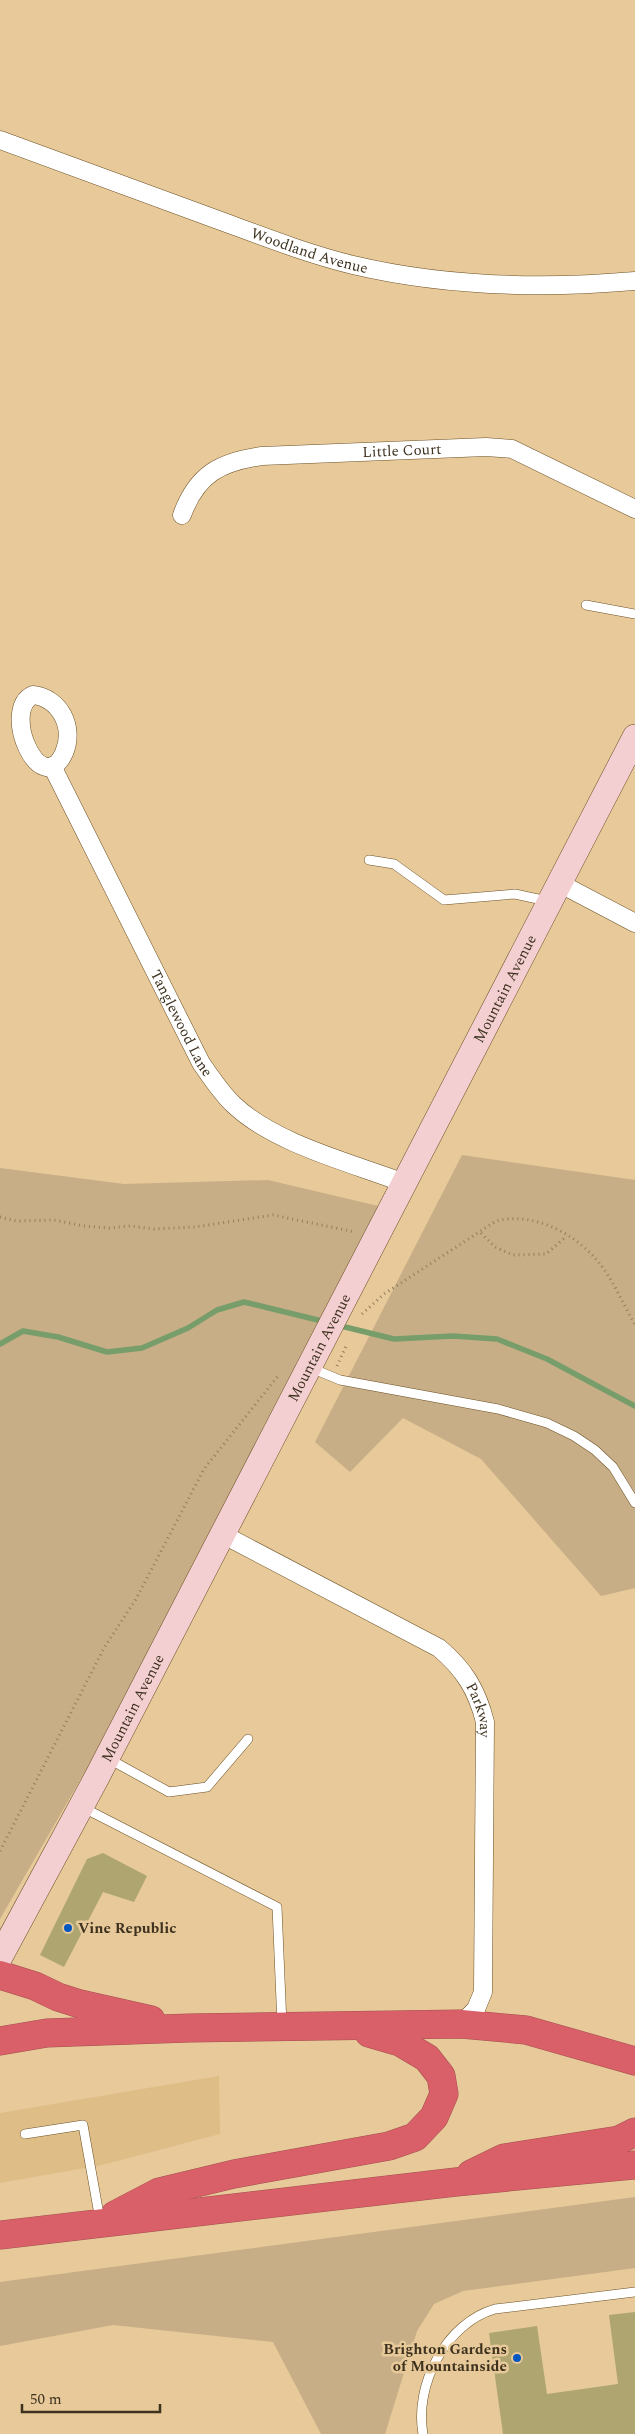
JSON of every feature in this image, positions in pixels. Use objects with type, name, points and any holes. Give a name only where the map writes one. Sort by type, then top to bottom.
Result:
[{"type":"highway","points":[[0,1975],[36,1986],[80,2004],[190,2028]]},
{"type":"highway","points":[[0,2041],[47,2034],[190,2028],[461,2024],[526,2030],[628,2062]]},
{"type":"highway","points":[[100,2223],[159,2192],[234,2174],[389,2146],[415,2137],[434,2117],[444,2094],[441,2076],[427,2058],[400,2042],[362,2031],[338,2027]]},
{"type":"highway","points":[[456,2182],[504,2158],[619,2140],[635,2132]]},
{"type":"highway","points":[[0,2235],[456,2182],[635,2165]]},
{"type":"street","name":"Woodland Avenue","points":[[0,140],[299,249],[352,265],[435,279],[515,287],[581,286],[635,281]]},
{"type":"street","name":"Little Court","points":[[182,515],[188,498],[211,472],[242,459],[262,456],[486,447],[512,449],[635,510]]},
{"type":"street","name":"Mountain Avenue","points":[[0,1956],[81,1807],[314,1357],[352,1309],[404,1182],[635,737]]},
{"type":"street","name":"Tanglewood Lane","points":[[52,766],[201,1063],[234,1105],[261,1125],[286,1139],[404,1182]]},
{"type":"street","points":[[555,892],[635,923]]},
{"type":"street","name":"Parkway","points":[[222,1534],[438,1648],[456,1662],[470,1680],[480,1700],[485,1722],[483,1992],[476,2009],[461,2024]]},
{"type":"lane","points":[[586,605],[635,614]]},
{"type":"lane","points":[[369,860],[394,864],[444,900],[555,892]]},
{"type":"lane","points":[[314,1357],[340,1380],[498,1409],[547,1423],[574,1436],[595,1450],[613,1467],[635,1503]]},
{"type":"lane","points":[[106,1758],[169,1792],[207,1787],[248,1738]]},
{"type":"lane","points":[[81,1807],[277,1906],[282,2028]]},
{"type":"lane","points":[[25,2134],[83,2125],[100,2223]]},
{"type":"lane","points":[[423,2434],[421,2412],[428,2379],[449,2341],[470,2320],[482,2313],[495,2309],[635,2292]]},
{"type":"path","points":[[0,1216],[16,1221],[54,1220],[92,1227],[130,1226],[154,1229],[195,1227],[273,1215],[355,1232]]},
{"type":"path","points":[[352,1309],[384,1294],[481,1233],[496,1221],[512,1217],[531,1219],[549,1225],[567,1236],[597,1260],[635,1326]]},
{"type":"path","points":[[481,1233],[495,1247],[512,1255],[546,1254],[567,1236]]},
{"type":"path","points":[[0,1851],[104,1648],[136,1599],[204,1470],[279,1375]]},
{"type":"shaded area","points":[[462,1155],[635,1180],[635,1588],[601,1596],[481,1459],[403,1418],[350,1472],[315,1442]]},
{"type":"shaded area","points":[[0,1168],[124,1184],[268,1180],[391,1209],[222,1534],[0,1919]]},
{"type":"shaded area","points":[[219,2076],[220,2134],[102,2165],[0,2183],[0,2113]]},
{"type":"shaded area","points":[[635,2197],[635,2268],[463,2291],[434,2304],[417,2331],[385,2434],[321,2434],[273,2342],[113,2325],[0,2346],[0,2282]]},
{"type":"building","name":"Vine Republic","points":[[103,1853],[147,1876],[134,1902],[103,1892],[64,1967],[40,1955],[87,1859]]},
{"type":"building","name":"Brighton Gardens of Mountainside","points":[[635,2312],[635,2434],[503,2434],[489,2333],[537,2326],[547,2394],[618,2384],[609,2315]]},
{"type":"waterway","points":[[0,1344],[23,1331],[58,1337],[107,1352],[142,1348],[188,1328],[217,1310],[244,1302],[326,1322]]},
{"type":"waterway","points":[[337,1325],[394,1339],[453,1336],[497,1339],[547,1359],[635,1406]]},
{"type":"place","name":"Vine Republic","points":[[68,1928]]},
{"type":"place","name":"Brighton Gardens of Mountainside","points":[[517,2358]]}]
